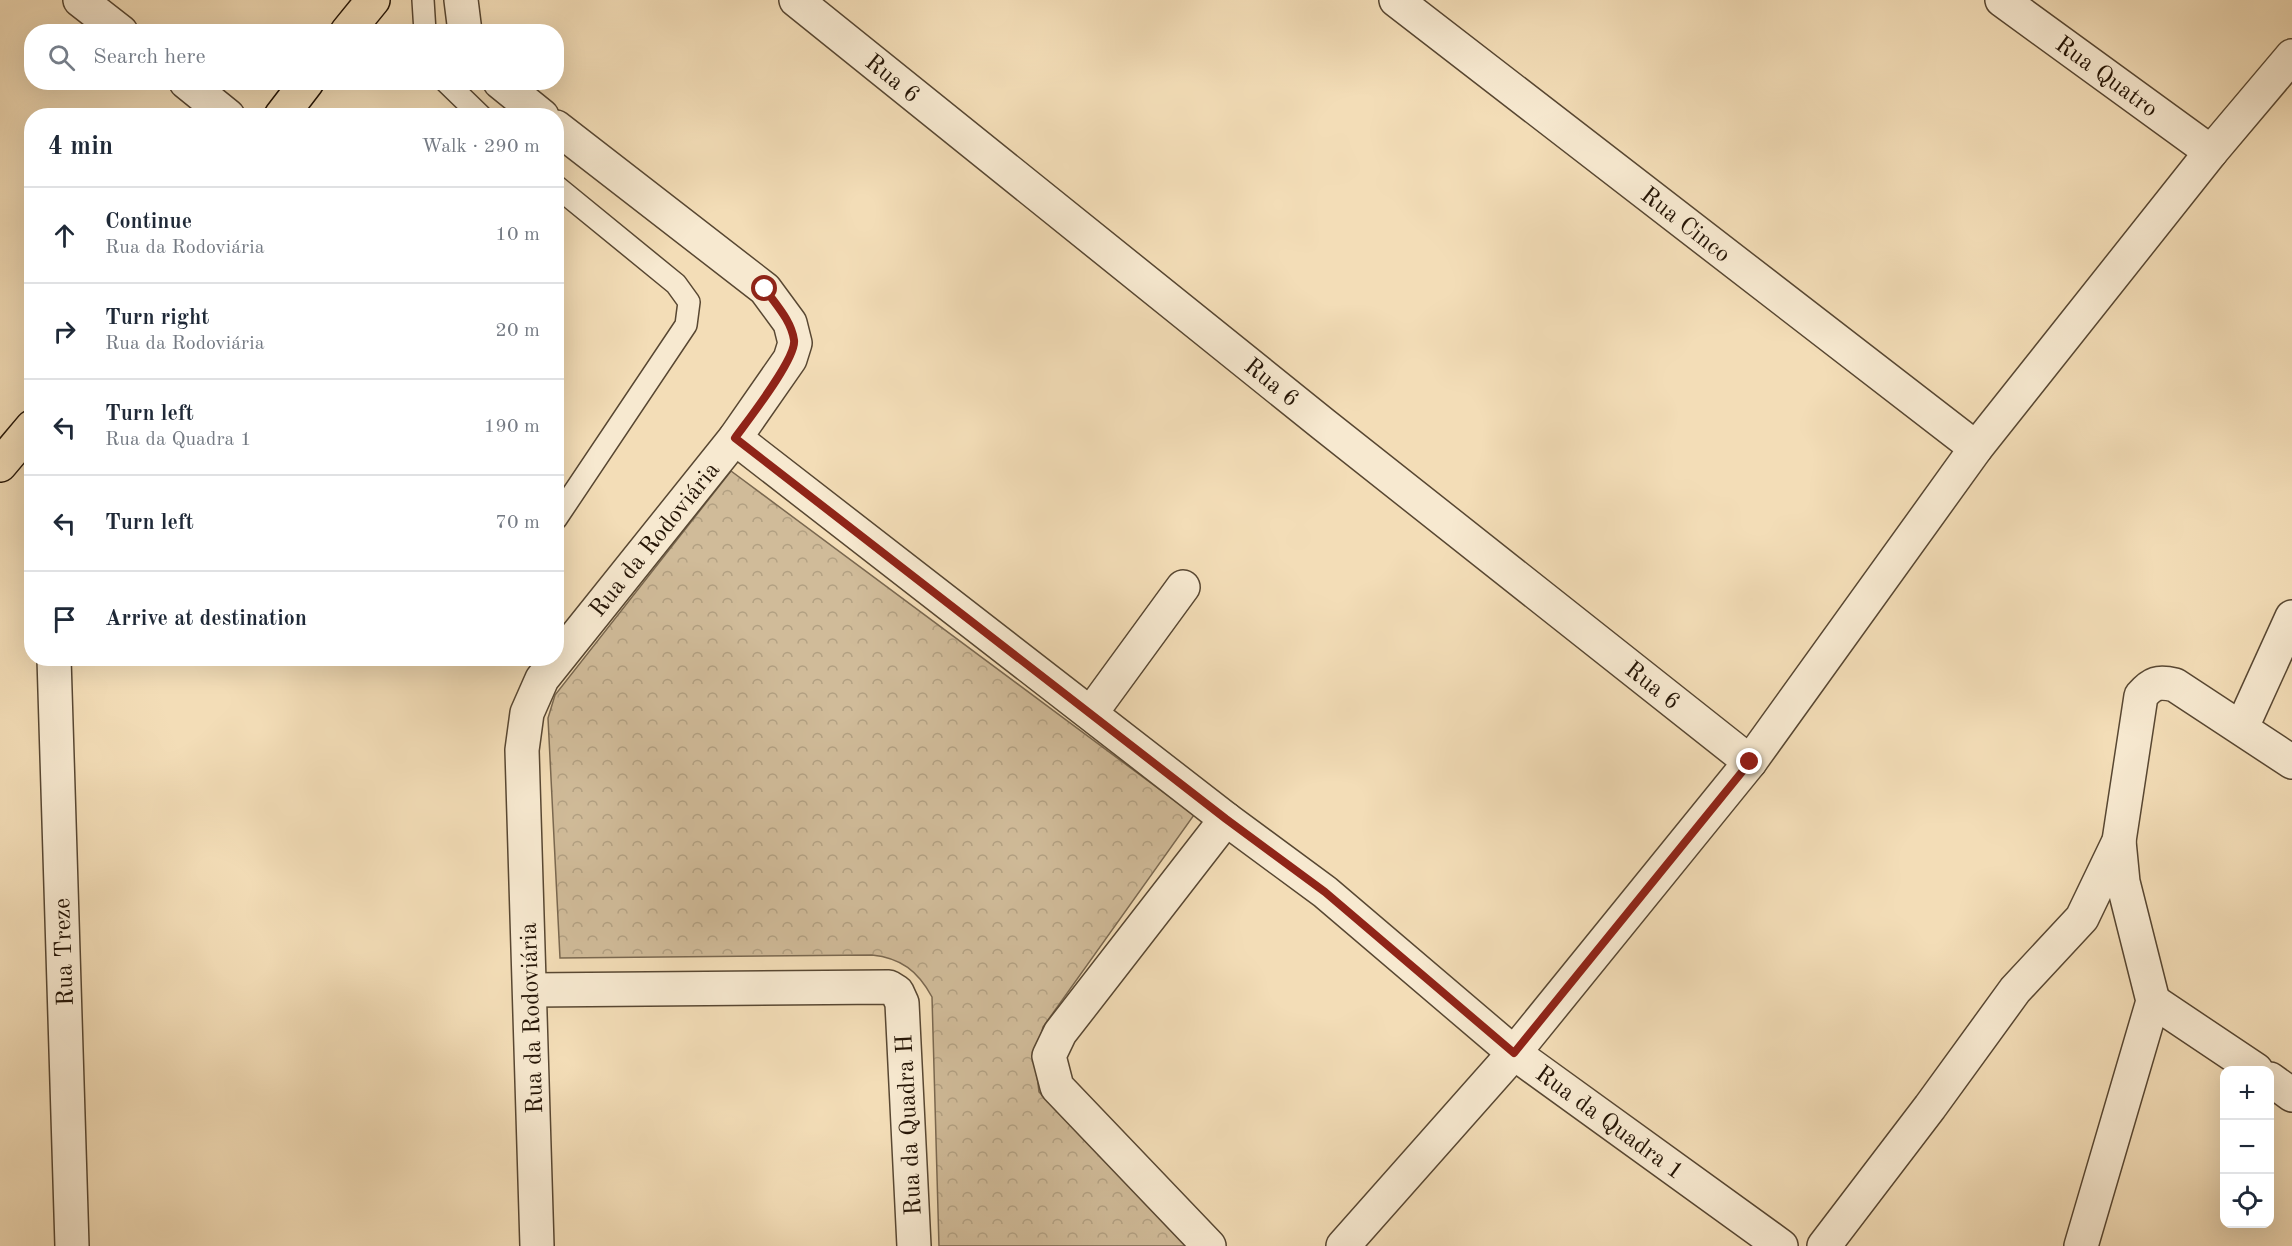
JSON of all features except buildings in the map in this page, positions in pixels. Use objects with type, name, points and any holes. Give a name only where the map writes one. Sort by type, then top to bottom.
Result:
[{"type":"main road","points":[[354,24],[373,0]]},
{"type":"main road","points":[[287,108],[301,90]]},
{"type":"main road","points":[[0,465],[24,436]]},
{"type":"street","points":[[81,0],[111,24]]},
{"type":"street","points":[[461,0],[464,24]]},
{"type":"street","name":"Rua 6","points":[[796,0],[1323,424],[1750,762]]},
{"type":"street","name":"Rua Cinco","points":[[1395,0],[1976,448]]},
{"type":"street","name":"Rua Quatro","points":[[2002,0],[2211,152]]},
{"type":"street","points":[[1342,1246],[1514,1053],[1750,762],[1976,448],[2211,152],[2292,56]]},
{"type":"street","points":[[196,90],[218,108]]},
{"type":"street","points":[[510,90],[532,108]]},
{"type":"street","name":"Rua da Rodoviária","points":[[564,133],[765,289],[789,323],[795,343],[790,359],[735,438],[564,652]]},
{"type":"street","name":"Rua da Quadra 1","points":[[735,438],[1092,712],[1226,819],[1325,892],[1514,1053],[1781,1246]]},
{"type":"street","points":[[1092,712],[1183,587]]},
{"type":"street","points":[[2242,727],[2292,617]]},
{"type":"street","name":"Rua Treze","points":[[54,666],[72,1246]]},
{"type":"street","name":"Rua da Rodoviária","points":[[537,1246],[522,750],[527,713],[542,679],[552,666]]},
{"type":"street","points":[[2081,1246],[2153,1001],[2123,882],[2119,841],[2141,696],[2152,684],[2163,682],[2175,685],[2292,762]]},
{"type":"street","points":[[1209,1246],[1057,1087],[1049,1056],[1060,1033],[1226,819]]},
{"type":"street","points":[[1824,1246],[1930,1107],[2015,990],[2082,918],[2119,841]]},
{"type":"street","name":"Rua da Quadra H","points":[[531,990],[889,987],[897,992],[902,1003],[914,1246]]},
{"type":"street","points":[[2153,1001],[2249,1066]]},
{"type":"street","points":[[2274,1082],[2292,1095]]},
{"type":"lane","points":[[423,0],[424,24]]},
{"type":"lane","points":[[454,90],[473,108]]},
{"type":"lane","points":[[564,193],[676,284],[689,302],[686,325],[564,507]]},
{"type":"green space","points":[[731,471],[1194,815],[1043,1027],[1035,1058],[1039,1092],[1187,1246],[939,1246],[932,997],[915,973],[892,959],[872,955],[560,958],[548,718],[555,695]]},
{"type":"route","points":[[765,289],[789,323],[795,343],[790,359],[735,438],[1092,712],[1226,819],[1325,892],[1514,1053],[1750,762]]}]
